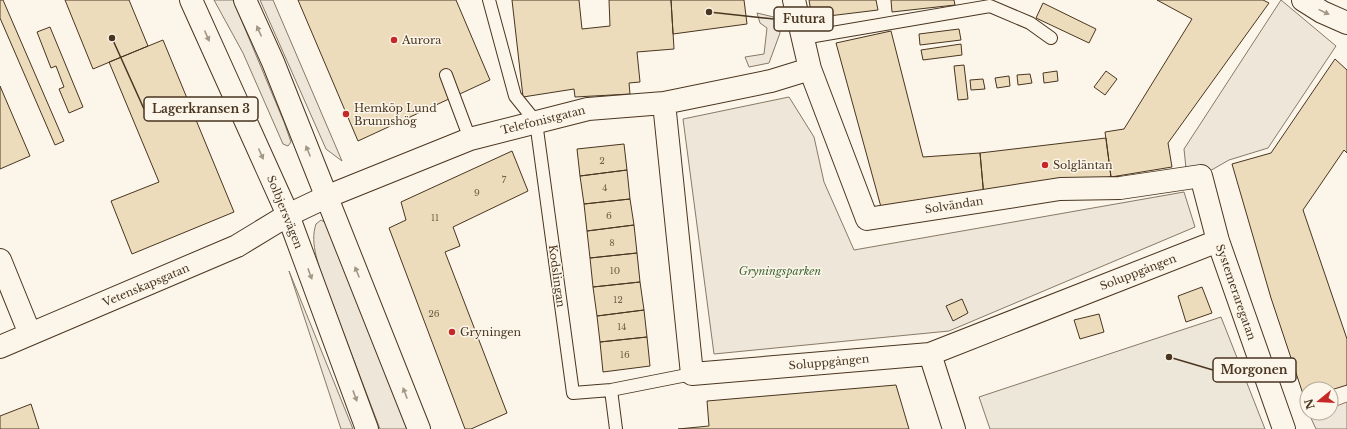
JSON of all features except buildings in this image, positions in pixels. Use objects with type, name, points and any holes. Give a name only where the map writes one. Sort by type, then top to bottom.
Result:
[{"type":"street","name":"Solbjersvägen","points":[[191,0],[288,215],[367,429]]},
{"type":"street","points":[[245,0],[273,62],[419,429]]},
{"type":"street","points":[[794,0],[810,69]]},
{"type":"street","points":[[1303,0],[1322,12],[1347,23]]},
{"type":"street","name":"Telefonistgatan","points":[[288,215],[326,197],[470,139],[588,109],[664,103],[771,81],[810,69]]},
{"type":"street","name":"Solvändan","points":[[810,69],[867,219],[1060,189],[1120,188],[1201,176]]},
{"type":"street","points":[[664,103],[692,374]]},
{"type":"street","name":"Systemeraregatan","points":[[1201,176],[1218,241],[1284,429]]},
{"type":"street","name":"Vetenskapsgatan","points":[[0,347],[237,246],[288,215]]},
{"type":"street","name":"Soluppgången","points":[[692,374],[930,354],[1218,241]]},
{"type":"street","points":[[0,260],[30,334]]},
{"type":"street","points":[[930,354],[954,429]]},
{"type":"lane","points":[[489,0],[515,96],[536,122]]},
{"type":"lane","points":[[803,38],[990,6],[1030,23],[1051,38]]},
{"type":"lane","points":[[446,75],[470,139]]},
{"type":"lane","name":"Kodslingan","points":[[536,122],[573,393],[611,390],[692,374]]},
{"type":"lane","points":[[611,390],[616,429]]},
{"type":"green space","points":[[214,0],[233,0],[284,122],[291,142],[288,146],[283,144],[243,53]]},
{"type":"green space","points":[[260,0],[273,0],[342,161],[326,149]]},
{"type":"green space","points":[[1281,0],[1336,46],[1268,148],[1229,160],[1201,176],[1187,178],[1184,149]]},
{"type":"green space","points":[[757,13],[778,18],[780,33],[769,63],[749,67],[745,57],[764,54],[767,28],[760,23]]},
{"type":"green space","name":"Gryningsparken","points":[[789,97],[814,137],[824,182],[854,250],[1184,192],[1195,227],[949,331],[714,354],[683,119]]},
{"type":"green space","points":[[321,220],[326,223],[407,429],[380,429],[318,264],[314,232],[316,224]]},
{"type":"green space","points":[[289,271],[353,429],[341,429]]},
{"type":"green space","points":[[1347,402],[1347,429],[1316,429],[1312,421],[1339,421],[1339,405]]},
{"type":"shaded area","points":[[1221,317],[1265,429],[990,429],[979,397]]},
{"type":"place","name":"Futura","points":[[709,12]]},
{"type":"place","name":"Lagerkransen 3","points":[[112,38]]},
{"type":"place","name":"Aurora","points":[[394,40]]},
{"type":"place","name":"Hemköp Lund Brunnshög","points":[[346,114]]},
{"type":"place","name":"Solgläntan","points":[[1045,165]]},
{"type":"place","name":"Gryningen","points":[[452,332]]},
{"type":"place","name":"Morgonen","points":[[1169,357]]}]
